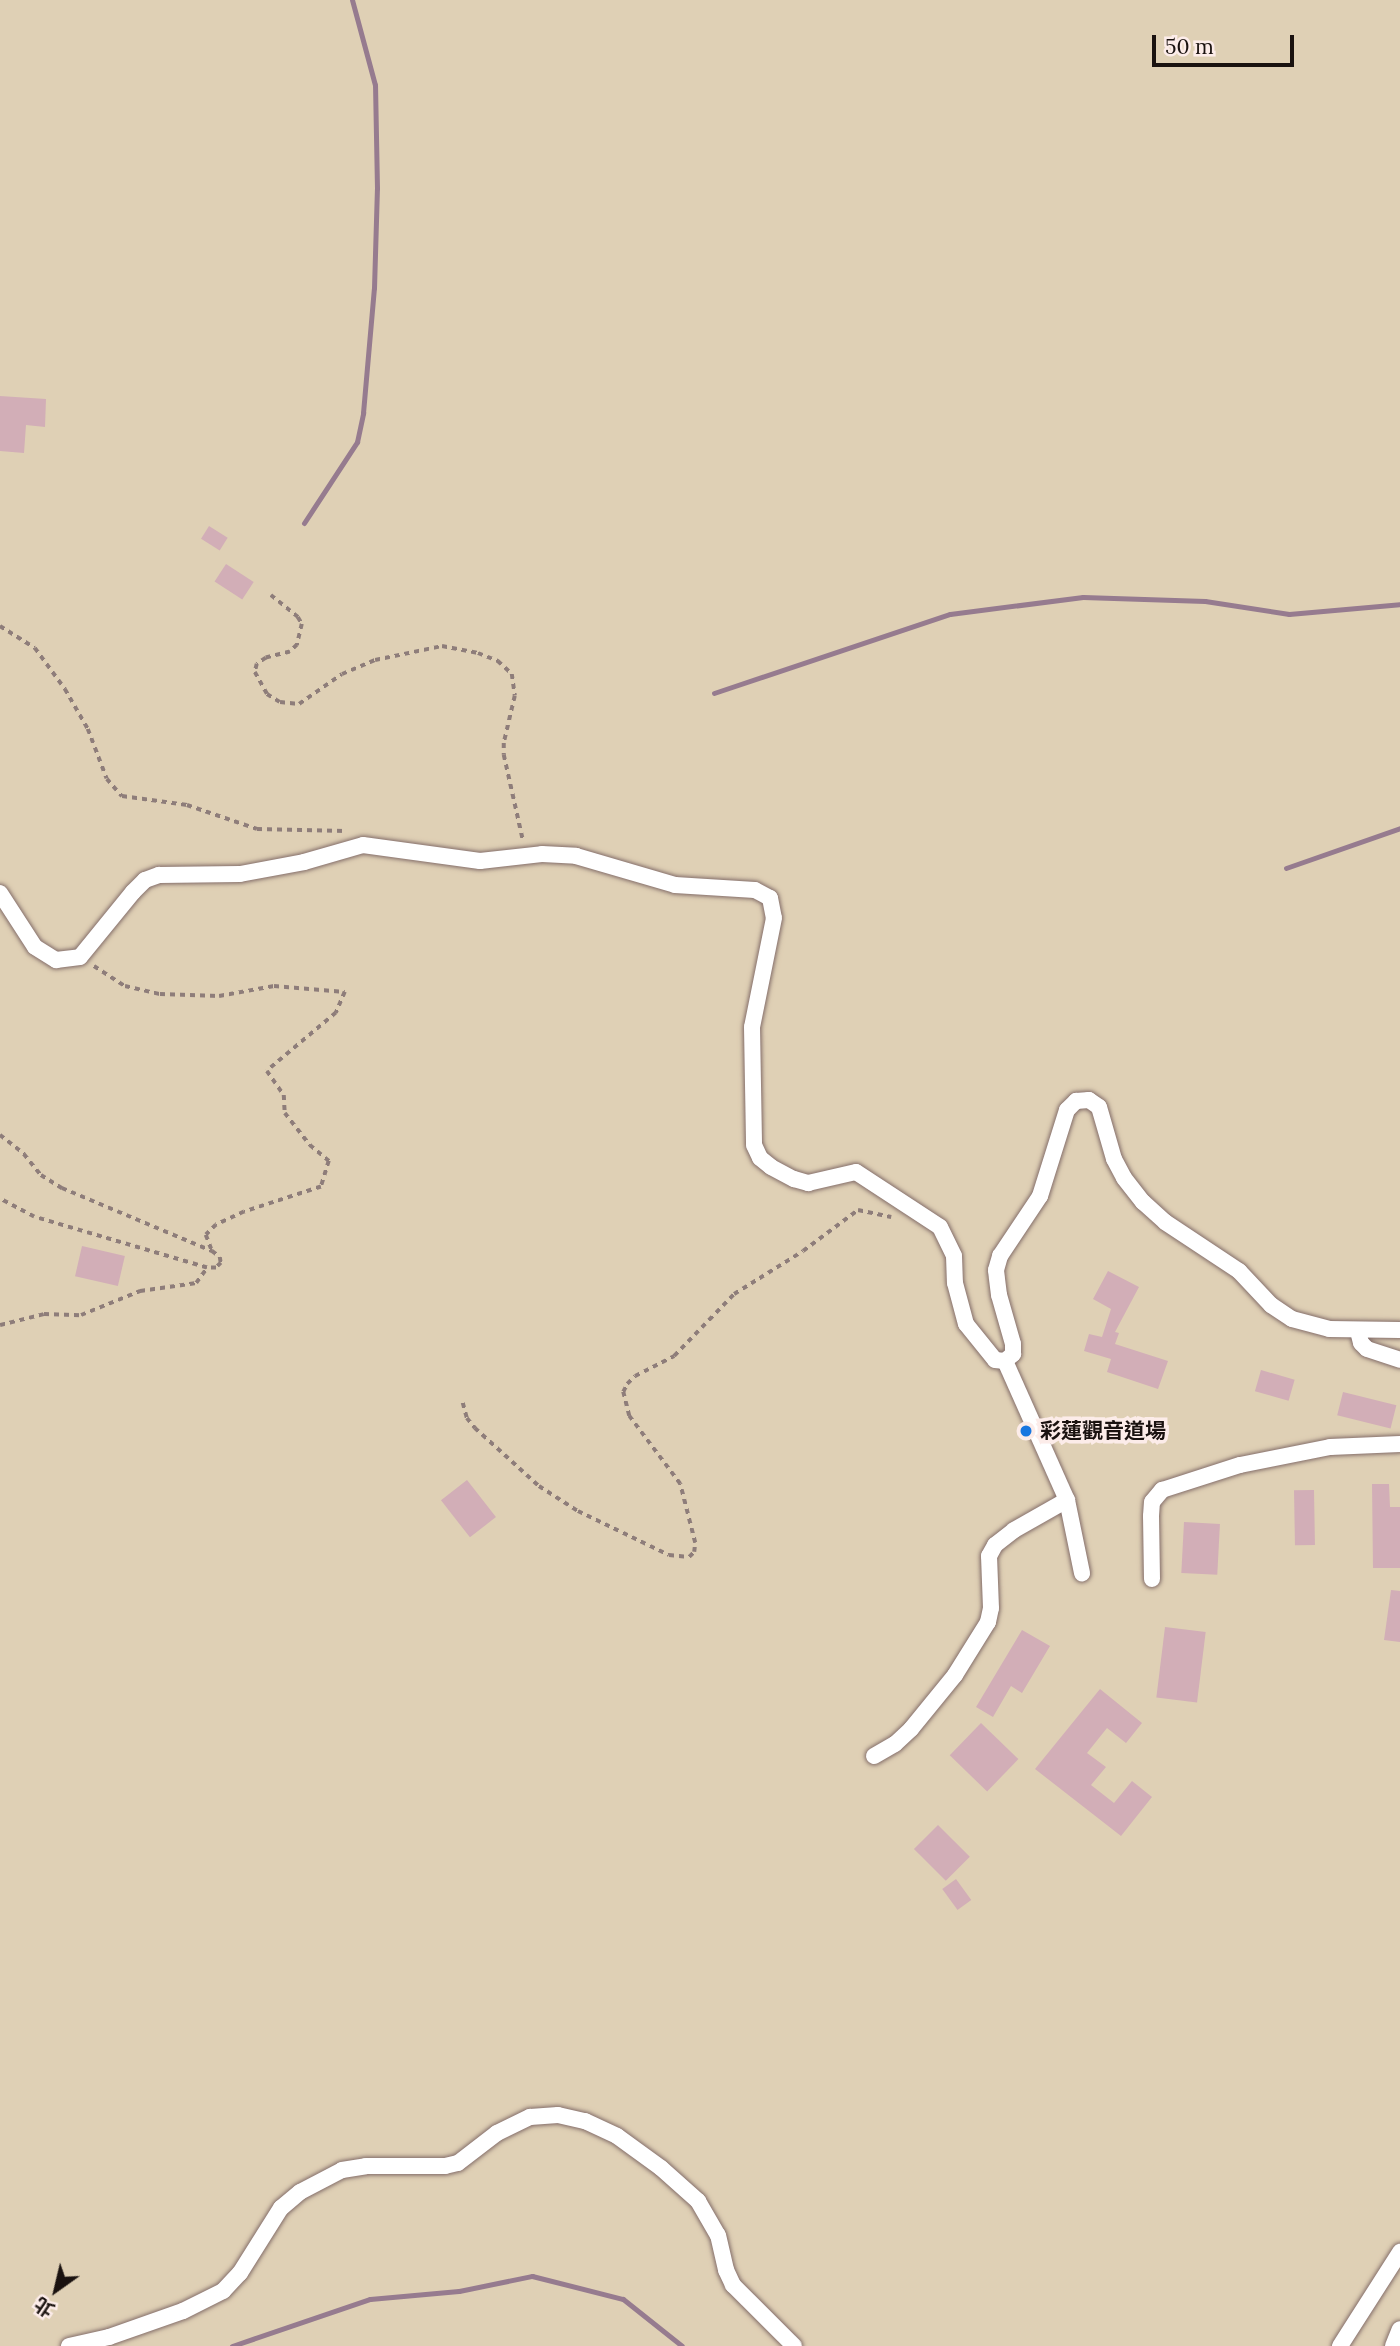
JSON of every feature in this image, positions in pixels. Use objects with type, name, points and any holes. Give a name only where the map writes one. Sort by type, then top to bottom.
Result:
[{"type":"street","points":[[0,893],[36,947],[56,960],[80,957],[145,880],[159,875],[240,874],[304,862],[363,845],[480,861],[527,856],[576,856],[675,885],[755,890],[770,898],[774,908],[772,938],[751,1046],[754,1145],[760,1158],[794,1179],[808,1182],[856,1172],[940,1227],[948,1238],[954,1256],[959,1305],[966,1324],[995,1360],[1005,1361],[1013,1354],[1013,1344],[999,1295],[996,1270],[1000,1256],[1040,1196],[1067,1110],[1076,1101],[1089,1100],[1099,1107],[1105,1117],[1114,1159],[1124,1178],[1165,1222],[1239,1271],[1271,1305],[1292,1319],[1329,1329],[1400,1330]]},
{"type":"street","points":[[1358,1331],[1361,1343],[1367,1349],[1400,1360]]},
{"type":"street","points":[[1005,1361],[1067,1500],[1082,1573]]},
{"type":"street","points":[[1152,1579],[1151,1516],[1153,1502],[1162,1490],[1240,1465],[1330,1447],[1400,1444]]},
{"type":"street","points":[[874,1756],[895,1744],[911,1729],[955,1675],[988,1622],[991,1608],[989,1556],[995,1545],[1014,1530],[1067,1500]]},
{"type":"street","points":[[69,2346],[109,2337],[183,2311],[223,2291],[240,2273],[281,2208],[300,2192],[342,2170],[366,2166],[446,2166],[458,2163],[497,2133],[530,2117],[558,2115],[585,2121],[617,2136],[661,2168],[698,2200],[718,2235],[726,2270],[733,2285],[794,2346]]},
{"type":"street","points":[[1340,2346],[1400,2252]]},
{"type":"street","points":[[1393,2346],[1400,2329]]},
{"type":"path","points":[[271,595],[302,624],[297,645],[290,652],[266,658],[257,664],[255,672],[267,694],[280,702],[299,704],[342,674],[375,660],[442,646],[478,653],[498,661],[512,674],[515,696],[504,743],[527,856]]},
{"type":"path","points":[[0,626],[35,648],[58,678],[88,729],[107,779],[122,796],[187,805],[257,829],[345,831],[356,836],[363,845]]},
{"type":"path","points":[[80,957],[125,986],[160,994],[219,996],[274,986],[345,992],[336,1013],[267,1071],[284,1095],[285,1113],[310,1145],[329,1161],[321,1187],[243,1212],[216,1225],[206,1235],[212,1251]]},
{"type":"path","points":[[0,1135],[24,1154],[41,1175],[62,1188],[212,1251],[220,1256],[221,1263],[216,1268],[208,1268],[34,1217],[0,1199]]},
{"type":"path","points":[[463,1403],[467,1418],[475,1428],[539,1486],[578,1511],[669,1555],[689,1557],[694,1552],[695,1543],[680,1484],[629,1416],[623,1392],[626,1384],[635,1376],[674,1356],[734,1294],[803,1251],[858,1210],[905,1220],[917,1211]]},
{"type":"path","points":[[0,1325],[44,1314],[81,1315],[140,1292],[196,1283],[208,1268]]},
{"type":"shaded area","points":[[0,0],[1400,0],[1400,2346],[0,2346]]},
{"type":"building","points":[[0,396],[46,399],[45,427],[26,425],[24,453],[0,451]]},
{"type":"building","points":[[209,526],[228,538],[220,550],[201,539]]},
{"type":"building","points":[[226,564],[254,582],[242,600],[215,582]]},
{"type":"building","points":[[82,1246],[125,1256],[118,1286],[75,1276]]},
{"type":"building","points":[[1108,1271],[1139,1287],[1115,1332],[1119,1333],[1115,1344],[1168,1361],[1158,1389],[1107,1372],[1111,1359],[1084,1351],[1089,1334],[1102,1337],[1111,1309],[1093,1299]]},
{"type":"building","points":[[1261,1370],[1295,1380],[1289,1401],[1255,1391]]},
{"type":"building","points":[[1343,1392],[1396,1405],[1391,1429],[1337,1415]]},
{"type":"building","points":[[467,1480],[496,1517],[470,1537],[441,1500]]},
{"type":"building","points":[[1372,1484],[1389,1484],[1390,1507],[1400,1507],[1400,1568],[1373,1568]]},
{"type":"building","points":[[1294,1490],[1314,1490],[1315,1545],[1295,1545]]},
{"type":"building","points":[[1184,1522],[1220,1524],[1217,1575],[1181,1573]]},
{"type":"building","points":[[1391,1590],[1400,1591],[1400,1642],[1384,1640]]},
{"type":"building","points":[[1165,1627],[1206,1632],[1197,1702],[1156,1697]]},
{"type":"building","points":[[1022,1630],[1050,1646],[1022,1693],[1011,1686],[993,1717],[976,1707]]},
{"type":"building","points":[[1100,1689],[1142,1723],[1126,1743],[1107,1728],[1087,1753],[1106,1767],[1091,1785],[1114,1803],[1132,1781],[1152,1797],[1121,1836],[1035,1769]]},
{"type":"building","points":[[981,1723],[1018,1759],[987,1791],[950,1755]]},
{"type":"building","points":[[938,1825],[970,1857],[946,1881],[914,1849]]},
{"type":"building","points":[[956,1879],[971,1900],[958,1910],[942,1889]]},
{"type":"waterway","points":[[304,523],[357,442],[363,413],[374,288],[377,188],[375,85],[352,0]]},
{"type":"waterway","points":[[714,693],[950,614],[1083,597],[1205,601],[1289,614],[1400,604]]},
{"type":"waterway","points":[[1286,868],[1400,828]]},
{"type":"waterway","points":[[232,2346],[370,2299],[459,2291],[532,2276],[623,2299],[682,2346]]},
{"type":"place","name":"彩蓮觀音道場","points":[[1026,1431]]}]
